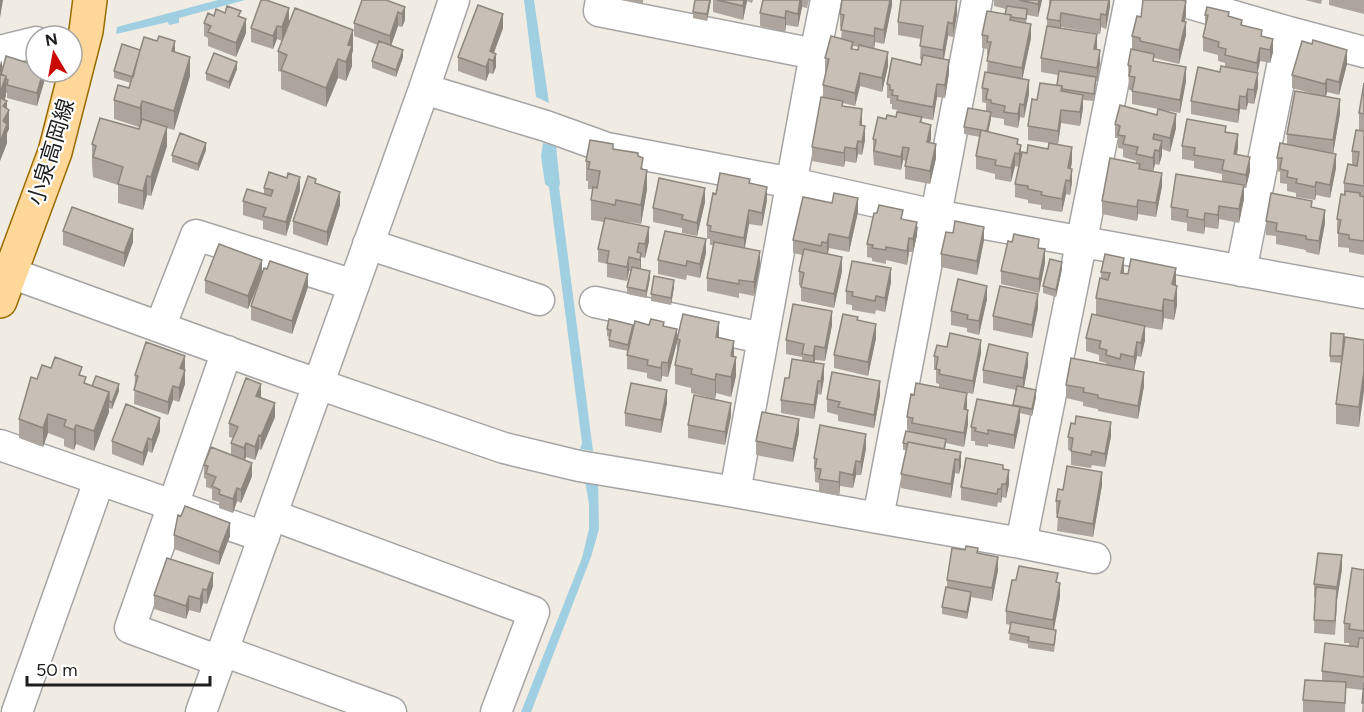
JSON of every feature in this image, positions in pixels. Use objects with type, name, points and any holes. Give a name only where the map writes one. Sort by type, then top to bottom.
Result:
[{"type":"main road","name":"小泉高岡線","points":[[6,287],[55,152],[80,22]]},
{"type":"street","points":[[201,712],[454,0]]},
{"type":"street","points":[[601,0],[599,11],[815,54]]},
{"type":"street","points":[[735,492],[826,0]]},
{"type":"street","points":[[878,518],[977,0]]},
{"type":"street","points":[[1022,543],[1130,0]]},
{"type":"street","points":[[1178,0],[1364,52]]},
{"type":"street","points":[[1241,271],[1289,32]]},
{"type":"street","points":[[0,51],[24,45]]},
{"type":"street","points":[[424,89],[546,126],[607,148],[1081,242],[1364,293]]},
{"type":"street","points":[[160,327],[196,235],[354,285]]},
{"type":"street","points":[[368,244],[539,300]]},
{"type":"street","points":[[6,287],[160,327],[504,448],[579,466],[1022,543],[1095,558]]},
{"type":"street","points":[[595,302],[762,339]]},
{"type":"street","points":[[227,351],[130,628],[392,712]]},
{"type":"street","points":[[0,446],[173,506],[268,526],[534,612],[496,712]]},
{"type":"street","points":[[17,712],[99,481]]},
{"type":"water","points":[[218,0],[245,0],[179,18],[179,23],[169,25],[168,22],[116,34],[117,27]]},
{"type":"water","points":[[524,0],[534,0],[549,103],[536,97]]},
{"type":"water","points":[[543,143],[556,146],[559,187],[593,451],[580,449],[582,443],[549,187],[545,184],[541,156]]},
{"type":"water","points":[[598,479],[599,529],[591,557],[531,712],[521,712],[582,558],[589,529],[589,504],[585,481]]},
{"type":"building","points":[[261,0],[289,8],[282,27],[277,26],[273,36],[251,28]]},
{"type":"building","points":[[362,0],[386,0],[405,7],[402,14],[398,12],[390,36],[354,23]]},
{"type":"building","points":[[695,0],[710,0],[707,14],[693,12]]},
{"type":"building","points":[[717,0],[744,0],[743,6]]},
{"type":"building","points":[[763,0],[800,0],[798,14],[786,11],[785,18],[760,13]]},
{"type":"building","points":[[842,0],[890,0],[884,30],[875,28],[874,36],[841,30],[844,15],[840,14]]},
{"type":"building","points":[[901,0],[957,0],[953,24],[948,22],[943,50],[920,46],[923,26],[898,22]]},
{"type":"building","points":[[1019,0],[1039,0],[1038,4]]},
{"type":"building","points":[[1051,0],[1109,0],[1106,15],[1101,14],[1100,20],[1061,13],[1060,21],[1047,19]]},
{"type":"building","points":[[1143,0],[1186,1],[1182,21],[1186,22],[1179,50],[1140,41],[1140,38],[1132,36],[1137,16],[1141,17]]},
{"type":"building","points":[[478,5],[503,14],[490,51],[496,54],[493,61],[489,59],[486,67],[458,57]]},
{"type":"building","points":[[227,6],[241,11],[238,16],[246,19],[236,43],[208,32],[211,26],[204,23],[208,13],[214,16],[216,9],[225,13]]},
{"type":"building","points":[[1007,6],[1027,9],[1026,19],[1005,14]]},
{"type":"building","points":[[1207,7],[1229,12],[1228,16],[1242,20],[1241,25],[1262,30],[1261,36],[1273,39],[1270,50],[1260,48],[1257,63],[1225,55],[1226,49],[1218,47],[1219,42],[1203,37],[1208,15],[1205,15]]},
{"type":"building","points":[[295,8],[353,30],[348,45],[352,46],[346,62],[338,59],[326,88],[281,70],[287,55],[278,51]]},
{"type":"building","points":[[987,11],[1011,15],[1010,20],[1031,24],[1022,68],[987,61],[991,42],[987,42],[988,36],[982,35]]},
{"type":"building","points":[[1047,26],[1097,34],[1094,49],[1100,50],[1097,68],[1041,58]]},
{"type":"building","points":[[159,36],[175,41],[172,51],[190,57],[174,111],[142,101],[140,108],[114,100],[118,85],[129,88],[144,37],[157,41]]},
{"type":"building","points":[[831,36],[853,42],[851,49],[858,50],[859,45],[888,52],[882,78],[860,73],[855,93],[823,85],[829,59],[825,58]]},
{"type":"building","points":[[1313,40],[1347,50],[1339,82],[1327,79],[1325,84],[1292,75],[1302,41],[1312,44]]},
{"type":"building","points":[[379,41],[403,50],[396,70],[372,61]]},
{"type":"building","points":[[122,44],[140,50],[133,77],[114,71]]},
{"type":"building","points":[[1131,49],[1154,54],[1153,61],[1186,67],[1180,100],[1132,91],[1135,77],[1129,76],[1131,66],[1128,65]]},
{"type":"building","points":[[214,53],[237,62],[229,82],[206,73]]},
{"type":"building","points":[[923,55],[949,60],[945,85],[937,84],[933,107],[897,100],[898,96],[892,95],[893,90],[890,90],[890,85],[887,84],[892,58],[921,65]]},
{"type":"building","points":[[6,56],[24,62],[24,84],[40,84],[37,93],[7,85],[6,76],[1,75]]},
{"type":"building","points":[[1221,66],[1258,73],[1254,90],[1248,89],[1246,97],[1240,96],[1238,110],[1191,101],[1198,67],[1220,72]]},
{"type":"building","points":[[1059,71],[1096,77],[1094,94],[1062,89],[1062,86],[1057,85]]},
{"type":"building","points":[[985,72],[1029,80],[1024,105],[1020,104],[1018,114],[1004,112],[1005,106],[991,103],[991,100],[986,99],[988,89],[982,88]]},
{"type":"building","points":[[0,74],[6,76],[0,93]]},
{"type":"building","points":[[1040,83],[1062,86],[1061,91],[1083,95],[1080,112],[1061,110],[1058,131],[1028,126],[1032,99],[1037,100]]},
{"type":"building","points":[[1364,83],[1364,114],[1359,113]]},
{"type":"building","points":[[1295,91],[1340,99],[1333,140],[1287,134]]},
{"type":"building","points":[[821,97],[843,101],[842,106],[862,109],[860,125],[865,126],[862,142],[858,141],[856,149],[845,147],[844,153],[812,147]]},
{"type":"building","points":[[0,98],[7,101],[3,106],[9,110],[3,121],[7,124],[0,142]]},
{"type":"building","points":[[1120,105],[1157,115],[1158,109],[1176,114],[1170,138],[1154,134],[1153,139],[1162,141],[1159,151],[1155,150],[1153,158],[1136,154],[1138,147],[1123,144],[1125,136],[1118,135],[1120,126],[1115,124]]},
{"type":"building","points":[[968,108],[991,112],[987,131],[964,127]]},
{"type":"building","points":[[897,112],[922,117],[920,122],[931,125],[927,142],[936,144],[930,171],[905,166],[909,148],[903,147],[901,157],[874,151],[876,140],[873,139],[878,117],[886,119],[887,115],[896,117]]},
{"type":"building","points":[[100,118],[139,129],[142,119],[167,127],[151,177],[147,176],[143,191],[118,184],[123,167],[93,157],[96,146],[92,144]]},
{"type":"building","points":[[1187,119],[1226,126],[1225,132],[1238,134],[1234,154],[1250,157],[1246,175],[1222,170],[1224,160],[1194,155],[1195,148],[1182,146]]},
{"type":"building","points":[[981,130],[1018,139],[1017,144],[1021,145],[1019,154],[1015,153],[1011,168],[995,165],[996,160],[976,156]]},
{"type":"building","points":[[1356,130],[1364,131],[1364,186],[1344,183],[1348,164],[1357,166],[1359,152],[1352,151]]},
{"type":"building","points":[[180,133],[206,143],[198,164],[172,155]]},
{"type":"building","points":[[590,140],[613,144],[613,149],[638,153],[638,156],[643,158],[641,169],[647,170],[641,205],[616,200],[615,205],[591,200],[593,187],[597,188],[600,171],[588,169],[590,162],[586,161]]},
{"type":"building","points":[[1049,143],[1072,147],[1068,168],[1072,169],[1070,181],[1066,180],[1062,199],[1041,195],[1042,192],[1028,189],[1028,186],[1015,184],[1022,152],[1027,153],[1028,145],[1048,149]]},
{"type":"building","points":[[1280,143],[1336,154],[1330,185],[1316,182],[1315,187],[1296,183],[1297,179],[1287,177],[1288,171],[1280,169],[1282,158],[1277,158]]},
{"type":"building","points":[[1110,158],[1140,164],[1139,169],[1162,173],[1156,203],[1138,200],[1137,207],[1102,201]]},
{"type":"building","points":[[269,172],[287,178],[288,173],[300,177],[286,222],[263,216],[266,208],[243,201],[247,189],[271,196],[273,190],[264,188]]},
{"type":"building","points":[[720,173],[750,179],[749,183],[767,187],[762,213],[749,210],[744,238],[710,231],[711,226],[707,225],[713,193],[716,194]]},
{"type":"building","points":[[1176,174],[1244,185],[1239,209],[1219,206],[1218,215],[1205,213],[1204,220],[1187,217],[1188,210],[1171,207]]},
{"type":"building","points":[[308,176],[316,179],[315,183],[340,192],[327,232],[293,221]]},
{"type":"building","points":[[659,178],[705,188],[697,223],[682,219],[683,215],[653,208]]},
{"type":"building","points":[[1345,191],[1360,193],[1360,196],[1364,197],[1364,241],[1349,239],[1349,235],[1338,233],[1341,220],[1337,219],[1341,194],[1345,195]]},
{"type":"building","points":[[834,193],[858,198],[849,238],[829,234],[827,243],[822,242],[821,246],[793,240],[803,197],[832,203]]},
{"type":"building","points":[[1271,193],[1312,201],[1311,207],[1325,210],[1319,241],[1306,239],[1306,236],[1276,231],[1277,223],[1266,221]]},
{"type":"building","points":[[879,205],[903,210],[901,219],[917,222],[913,239],[909,238],[907,251],[886,247],[886,250],[872,248],[873,245],[867,244],[874,213],[877,213]]},
{"type":"building","points":[[72,207],[133,229],[124,253],[63,231]]},
{"type":"building","points":[[605,218],[649,227],[645,244],[639,243],[637,252],[641,253],[640,260],[629,257],[627,267],[607,263],[609,251],[598,249]]},
{"type":"building","points":[[955,221],[984,227],[977,261],[941,254],[946,232],[953,233]]},
{"type":"building","points":[[665,231],[706,239],[700,264],[687,261],[686,266],[658,260]]},
{"type":"building","points":[[1014,234],[1039,239],[1038,248],[1045,249],[1039,279],[1001,271],[1008,241],[1012,242]]},
{"type":"building","points":[[714,242],[760,251],[754,282],[739,280],[739,284],[707,278]]},
{"type":"building","points":[[219,244],[262,260],[248,296],[205,280]]},
{"type":"building","points":[[804,249],[842,257],[834,294],[801,287],[804,273],[799,271]]},
{"type":"building","points":[[1105,254],[1124,258],[1121,273],[1128,274],[1131,259],[1176,268],[1172,284],[1177,286],[1174,301],[1164,299],[1162,311],[1096,298],[1100,278],[1108,280],[1110,273],[1101,272]]},
{"type":"building","points":[[1050,259],[1062,262],[1056,290],[1043,286]]},
{"type":"building","points":[[270,261],[308,274],[292,321],[251,306],[264,268],[267,269]]},
{"type":"building","points":[[852,261],[891,268],[885,298],[876,296],[875,301],[852,296],[853,292],[846,291]]},
{"type":"building","points":[[632,267],[650,271],[646,291],[627,287]]},
{"type":"building","points":[[654,276],[674,280],[671,298],[651,294]]},
{"type":"building","points":[[958,279],[987,286],[979,321],[967,319],[968,315],[951,311]]},
{"type":"building","points":[[1000,286],[1038,294],[1032,325],[993,316]]},
{"type":"building","points":[[793,304],[832,311],[825,348],[815,346],[813,356],[802,354],[804,344],[786,340]]},
{"type":"building","points":[[683,314],[719,322],[716,337],[734,341],[731,356],[736,357],[731,377],[716,374],[715,380],[691,374],[692,369],[675,365],[680,340],[677,339]]},
{"type":"building","points":[[843,314],[876,324],[868,362],[834,355]]},
{"type":"building","points":[[1092,314],[1145,326],[1141,343],[1137,342],[1134,357],[1121,354],[1120,359],[1106,355],[1107,350],[1099,348],[1101,341],[1086,338]]},
{"type":"building","points":[[609,319],[633,325],[628,345],[609,340],[611,330],[607,329]]},
{"type":"building","points":[[651,319],[664,322],[663,326],[677,329],[668,363],[662,362],[661,368],[647,365],[648,360],[627,355],[635,321],[649,325]]},
{"type":"building","points":[[950,333],[981,340],[973,381],[939,374],[940,370],[936,369],[938,357],[934,356],[937,345],[947,347]]},
{"type":"building","points":[[1331,333],[1344,334],[1342,356],[1330,356]]},
{"type":"building","points":[[1345,337],[1364,340],[1364,371],[1359,407],[1336,404]]},
{"type":"building","points":[[146,342],[185,356],[180,368],[185,370],[179,388],[173,386],[168,402],[134,390],[138,376],[135,375]]},
{"type":"building","points":[[989,344],[1028,353],[1023,378],[983,370]]},
{"type":"building","points":[[55,357],[82,367],[79,375],[86,377],[84,383],[109,392],[94,431],[76,425],[74,430],[64,426],[66,420],[48,414],[43,428],[19,419],[31,377],[37,379],[42,365],[51,368]]},
{"type":"building","points":[[1071,358],[1144,372],[1138,406],[1098,398],[1098,395],[1083,392],[1084,388],[1066,385]]},
{"type":"building","points":[[792,359],[824,364],[821,381],[818,381],[814,405],[781,400],[785,378],[789,378]]},
{"type":"building","points":[[832,372],[880,381],[874,415],[838,407],[840,402],[827,399]]},
{"type":"building","points":[[96,376],[119,384],[112,402],[109,401],[109,392],[92,386]]},
{"type":"building","points":[[246,378],[261,384],[256,396],[275,403],[255,447],[246,443],[244,448],[231,443],[238,427],[229,423]]},
{"type":"building","points":[[631,383],[667,390],[661,420],[625,413]]},
{"type":"building","points":[[916,383],[967,393],[964,409],[968,410],[964,433],[912,423],[913,418],[907,417],[911,394],[914,395]]},
{"type":"building","points":[[1017,386],[1036,390],[1032,409],[1013,405]]},
{"type":"building","points":[[694,395],[731,403],[725,432],[688,425]]},
{"type":"building","points":[[977,399],[1020,407],[1014,435],[988,430],[988,434],[975,431],[976,428],[971,427]]},
{"type":"building","points":[[126,404],[160,418],[152,440],[148,438],[143,453],[112,441]]},
{"type":"building","points":[[762,412],[799,419],[793,449],[756,441]]},
{"type":"building","points":[[1076,416],[1111,422],[1105,454],[1092,451],[1091,455],[1071,451],[1073,438],[1068,437],[1071,423],[1075,424]]},
{"type":"building","points":[[820,425],[866,434],[861,462],[856,461],[853,475],[840,472],[839,482],[819,479],[821,469],[815,468],[817,459],[814,458]]},
{"type":"building","points":[[906,431],[946,439],[944,449],[903,443]]},
{"type":"building","points":[[908,442],[961,452],[959,460],[955,459],[951,484],[901,474]]},
{"type":"building","points":[[211,447],[252,463],[241,490],[237,488],[233,499],[219,494],[220,490],[212,486],[216,477],[206,473],[208,466],[204,465]]},
{"type":"building","points":[[966,458],[1003,465],[1003,469],[1009,470],[1006,484],[1002,484],[997,494],[961,487]]},
{"type":"building","points":[[1067,466],[1102,472],[1093,524],[1057,517],[1060,501],[1056,501],[1058,489],[1063,490]]},
{"type":"building","points":[[185,506],[230,523],[219,552],[174,535],[178,515],[181,516]]},
{"type":"building","points":[[966,546],[978,548],[977,553],[998,557],[992,588],[947,580],[952,548],[965,550]]},
{"type":"building","points":[[1318,553],[1342,555],[1337,587],[1314,584]]},
{"type":"building","points":[[167,558],[213,573],[207,590],[203,589],[200,599],[189,596],[186,606],[154,595]]},
{"type":"building","points":[[1019,566],[1058,573],[1056,582],[1060,583],[1053,620],[1006,611],[1012,580],[1016,580]]},
{"type":"building","points":[[1352,568],[1364,570],[1364,631],[1349,629],[1350,624],[1344,623]]},
{"type":"building","points":[[946,587],[971,592],[967,612],[942,607]]},
{"type":"building","points":[[1316,587],[1337,589],[1335,621],[1314,620]]},
{"type":"building","points":[[1011,622],[1056,630],[1054,645],[1028,641],[1029,637],[1009,633]]},
{"type":"building","points":[[1359,638],[1364,638],[1364,677],[1322,671],[1325,643],[1358,647]]},
{"type":"building","points":[[1305,680],[1346,682],[1345,703],[1303,700]]}]
